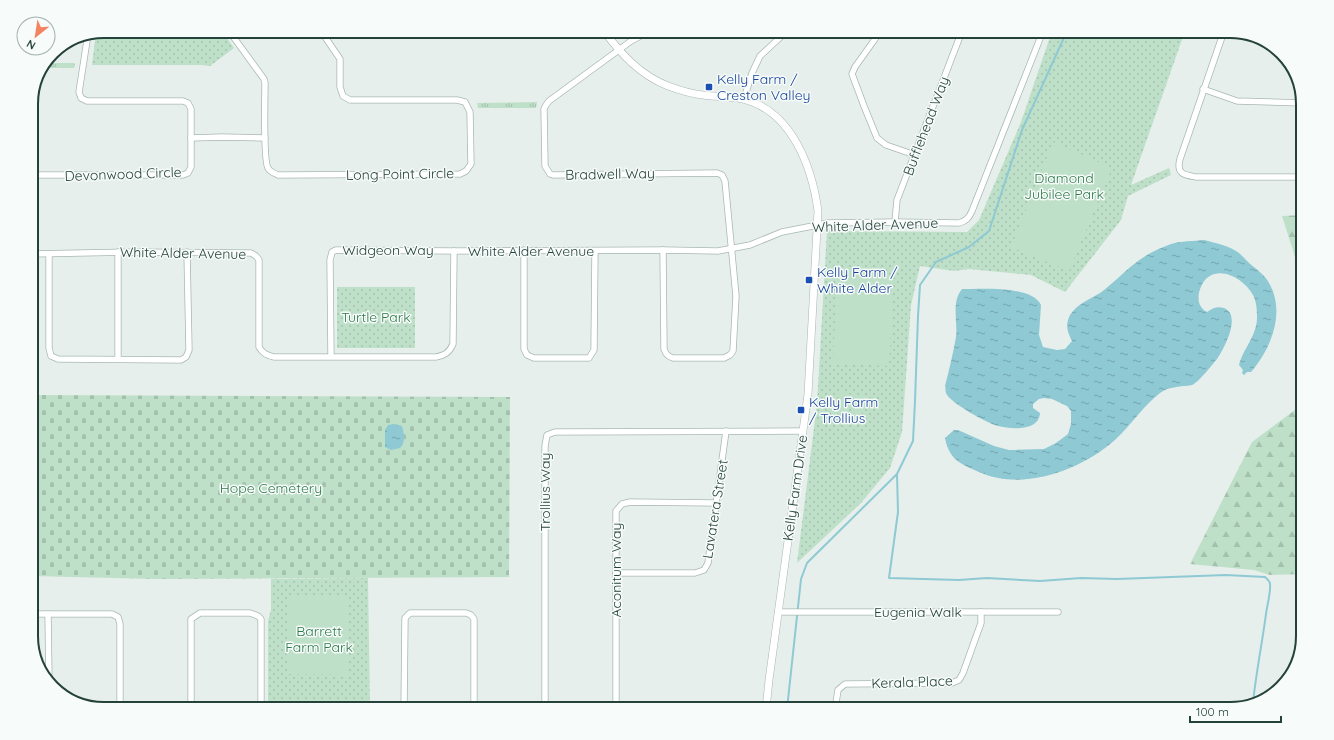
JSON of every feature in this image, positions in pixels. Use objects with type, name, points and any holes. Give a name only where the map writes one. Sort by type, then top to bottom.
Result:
[{"type":"street","name":"Long Point Circle","points":[[234,38],[264,79],[267,167],[271,172],[278,174],[460,174],[466,171],[471,164],[470,112],[465,102],[457,100],[350,100],[343,96],[340,87],[340,59],[326,38]]},
{"type":"street","name":"Kelly Farm Drive","points":[[609,38],[618,50],[646,74],[668,86],[693,94],[744,99],[760,106],[774,115],[784,123],[792,134],[808,170],[814,190],[818,211],[808,394],[767,702]]},
{"type":"street","name":"Bradwell Way","points":[[637,38],[618,50],[549,101],[546,105],[544,110],[544,166],[546,170],[553,175],[717,173],[722,175],[726,181],[732,249]]},
{"type":"street","points":[[744,99],[752,73],[760,56],[779,38]]},
{"type":"street","points":[[876,38],[855,66],[852,74],[878,138],[886,145],[915,155]]},
{"type":"street","name":"Bufflehead Way","points":[[895,222],[896,204],[959,38]]},
{"type":"street","name":"White Alder Avenue","points":[[38,254],[118,252],[251,253],[259,260],[258,340],[259,347],[262,352],[274,357],[444,355],[450,350],[453,336],[454,251],[718,251],[750,245],[782,232],[828,223],[959,223],[969,218],[1040,38]]},
{"type":"street","points":[[1221,38],[1180,159],[1178,168],[1180,172],[1184,175],[1196,177],[1296,177]]},
{"type":"street","name":"Devonwood Circle","points":[[38,175],[183,175],[188,172],[191,167],[191,109],[188,103],[183,101],[87,101],[81,98],[79,92],[87,41]]},
{"type":"street","points":[[1203,89],[1237,101],[1296,103]]},
{"type":"street","points":[[191,138],[266,138]]},
{"type":"street","name":"Widgeon Way","points":[[331,356],[330,260],[332,252],[341,249],[454,251]]},
{"type":"street","points":[[664,250],[664,349],[666,354],[673,358],[724,358],[730,355],[733,351],[736,296],[732,249]]},
{"type":"street","points":[[524,250],[524,349],[527,355],[534,358],[589,358],[592,355],[594,350],[595,251]]},
{"type":"street","points":[[118,252],[118,359]]},
{"type":"street","points":[[49,254],[49,348],[51,356],[58,359],[180,360],[186,357],[188,350],[187,252]]},
{"type":"street","name":"Lavatera Street","points":[[616,574],[695,573],[704,570],[708,563],[726,431]]},
{"type":"street","name":"Trollius Way","points":[[545,702],[545,446],[547,435],[555,432],[803,431]]},
{"type":"street","name":"Aconitum Way","points":[[616,702],[616,511],[622,504],[630,502],[716,503]]},
{"type":"street","name":"Eugenia Walk","points":[[778,612],[1058,612]]},
{"type":"street","name":"Kerala Place","points":[[837,702],[838,690],[845,684],[952,683],[959,680],[963,673],[981,623],[981,612]]},
{"type":"street","points":[[191,702],[191,619],[200,613],[250,613],[261,619],[261,702]]},
{"type":"street","points":[[404,702],[405,616],[410,613],[466,613],[474,619],[474,702]]},
{"type":"street","points":[[38,614],[112,614],[118,617],[120,624],[120,702]]},
{"type":"street","points":[[48,614],[49,672]]},
{"type":"green space","points":[[104,38],[227,38],[234,48],[210,66],[92,65],[95,39]]},
{"type":"green space","name":"Diamond Jubilee Park","points":[[1050,38],[1183,38],[1131,185],[1169,168],[1171,175],[1128,196],[1121,220],[1065,292],[1031,275],[969,269],[954,271],[920,266],[911,305],[902,432],[890,468],[861,503],[797,563],[817,404],[827,231],[967,232],[979,220],[1021,122]]},
{"type":"green space","points":[[53,63],[75,63],[74,68],[49,68]]},
{"type":"green space","points":[[537,102],[536,108],[478,108],[477,103]]},
{"type":"green space","points":[[1053,142],[1112,168],[1069,271],[1011,247]]},
{"type":"green space","points":[[1296,215],[1296,260],[1282,216]]},
{"type":"green space","points":[[837,272],[894,275],[889,366],[833,363]]},
{"type":"green space","name":"Turtle Park","points":[[337,287],[415,287],[415,348],[337,348]]},
{"type":"green space","points":[[840,392],[850,394],[848,415],[838,414]]},
{"type":"green space","points":[[854,394],[864,396],[861,417],[851,416]]},
{"type":"green space","name":"Hope Cemetery","points":[[38,395],[510,397],[509,577],[156,579],[38,576]]},
{"type":"green space","points":[[1296,409],[1296,574],[1270,575],[1254,570],[1190,564],[1252,442]]},
{"type":"green space","name":"Barrett Farm Park","points":[[368,578],[370,702],[268,702],[268,621],[271,610],[271,579]]},
{"type":"green space","points":[[287,595],[347,596],[347,675],[287,674]]},
{"type":"water","points":[[1204,240],[1225,246],[1238,252],[1265,277],[1274,294],[1276,318],[1274,330],[1265,352],[1251,372],[1247,372],[1244,375],[1242,373],[1243,370],[1239,365],[1256,325],[1257,310],[1253,295],[1244,284],[1232,276],[1218,273],[1211,275],[1205,280],[1199,292],[1198,297],[1200,305],[1207,312],[1211,309],[1219,307],[1224,308],[1229,312],[1232,325],[1224,348],[1205,374],[1195,384],[1171,388],[1160,393],[1116,439],[1102,450],[1086,460],[1051,475],[1033,479],[1014,480],[996,478],[979,472],[956,460],[949,451],[945,438],[954,430],[958,430],[994,446],[1009,450],[1044,449],[1056,443],[1068,434],[1071,424],[1071,411],[1067,406],[1052,399],[1039,399],[1033,404],[1033,408],[1040,413],[1035,423],[1023,428],[1009,428],[998,426],[986,421],[961,407],[949,397],[945,386],[956,337],[957,300],[962,289],[1017,291],[1036,299],[1041,305],[1039,335],[1043,347],[1057,350],[1065,349],[1072,341],[1067,328],[1068,319],[1073,311],[1080,305],[1100,293],[1142,258],[1154,251],[1175,243]]},
{"type":"water","points":[[394,424],[402,426],[404,441],[400,448],[391,450],[385,447],[385,430],[388,425]]},
{"type":"waterway","points":[[788,702],[801,579],[807,563],[897,474],[913,441],[920,285],[936,262],[969,247],[989,231],[1022,130],[1064,38]]},
{"type":"waterway","points":[[897,474],[898,512],[889,578],[959,580],[987,578],[1040,581],[1081,578],[1117,579],[1226,575],[1265,577],[1270,583],[1270,591],[1254,697]]},
{"type":"place","name":"Kelly Farm / Creston Valley","points":[[709,87]]},
{"type":"place","name":"Kelly Farm / White Alder","points":[[809,280]]},
{"type":"place","name":"Kelly Farm / Trollius","points":[[801,410]]}]
